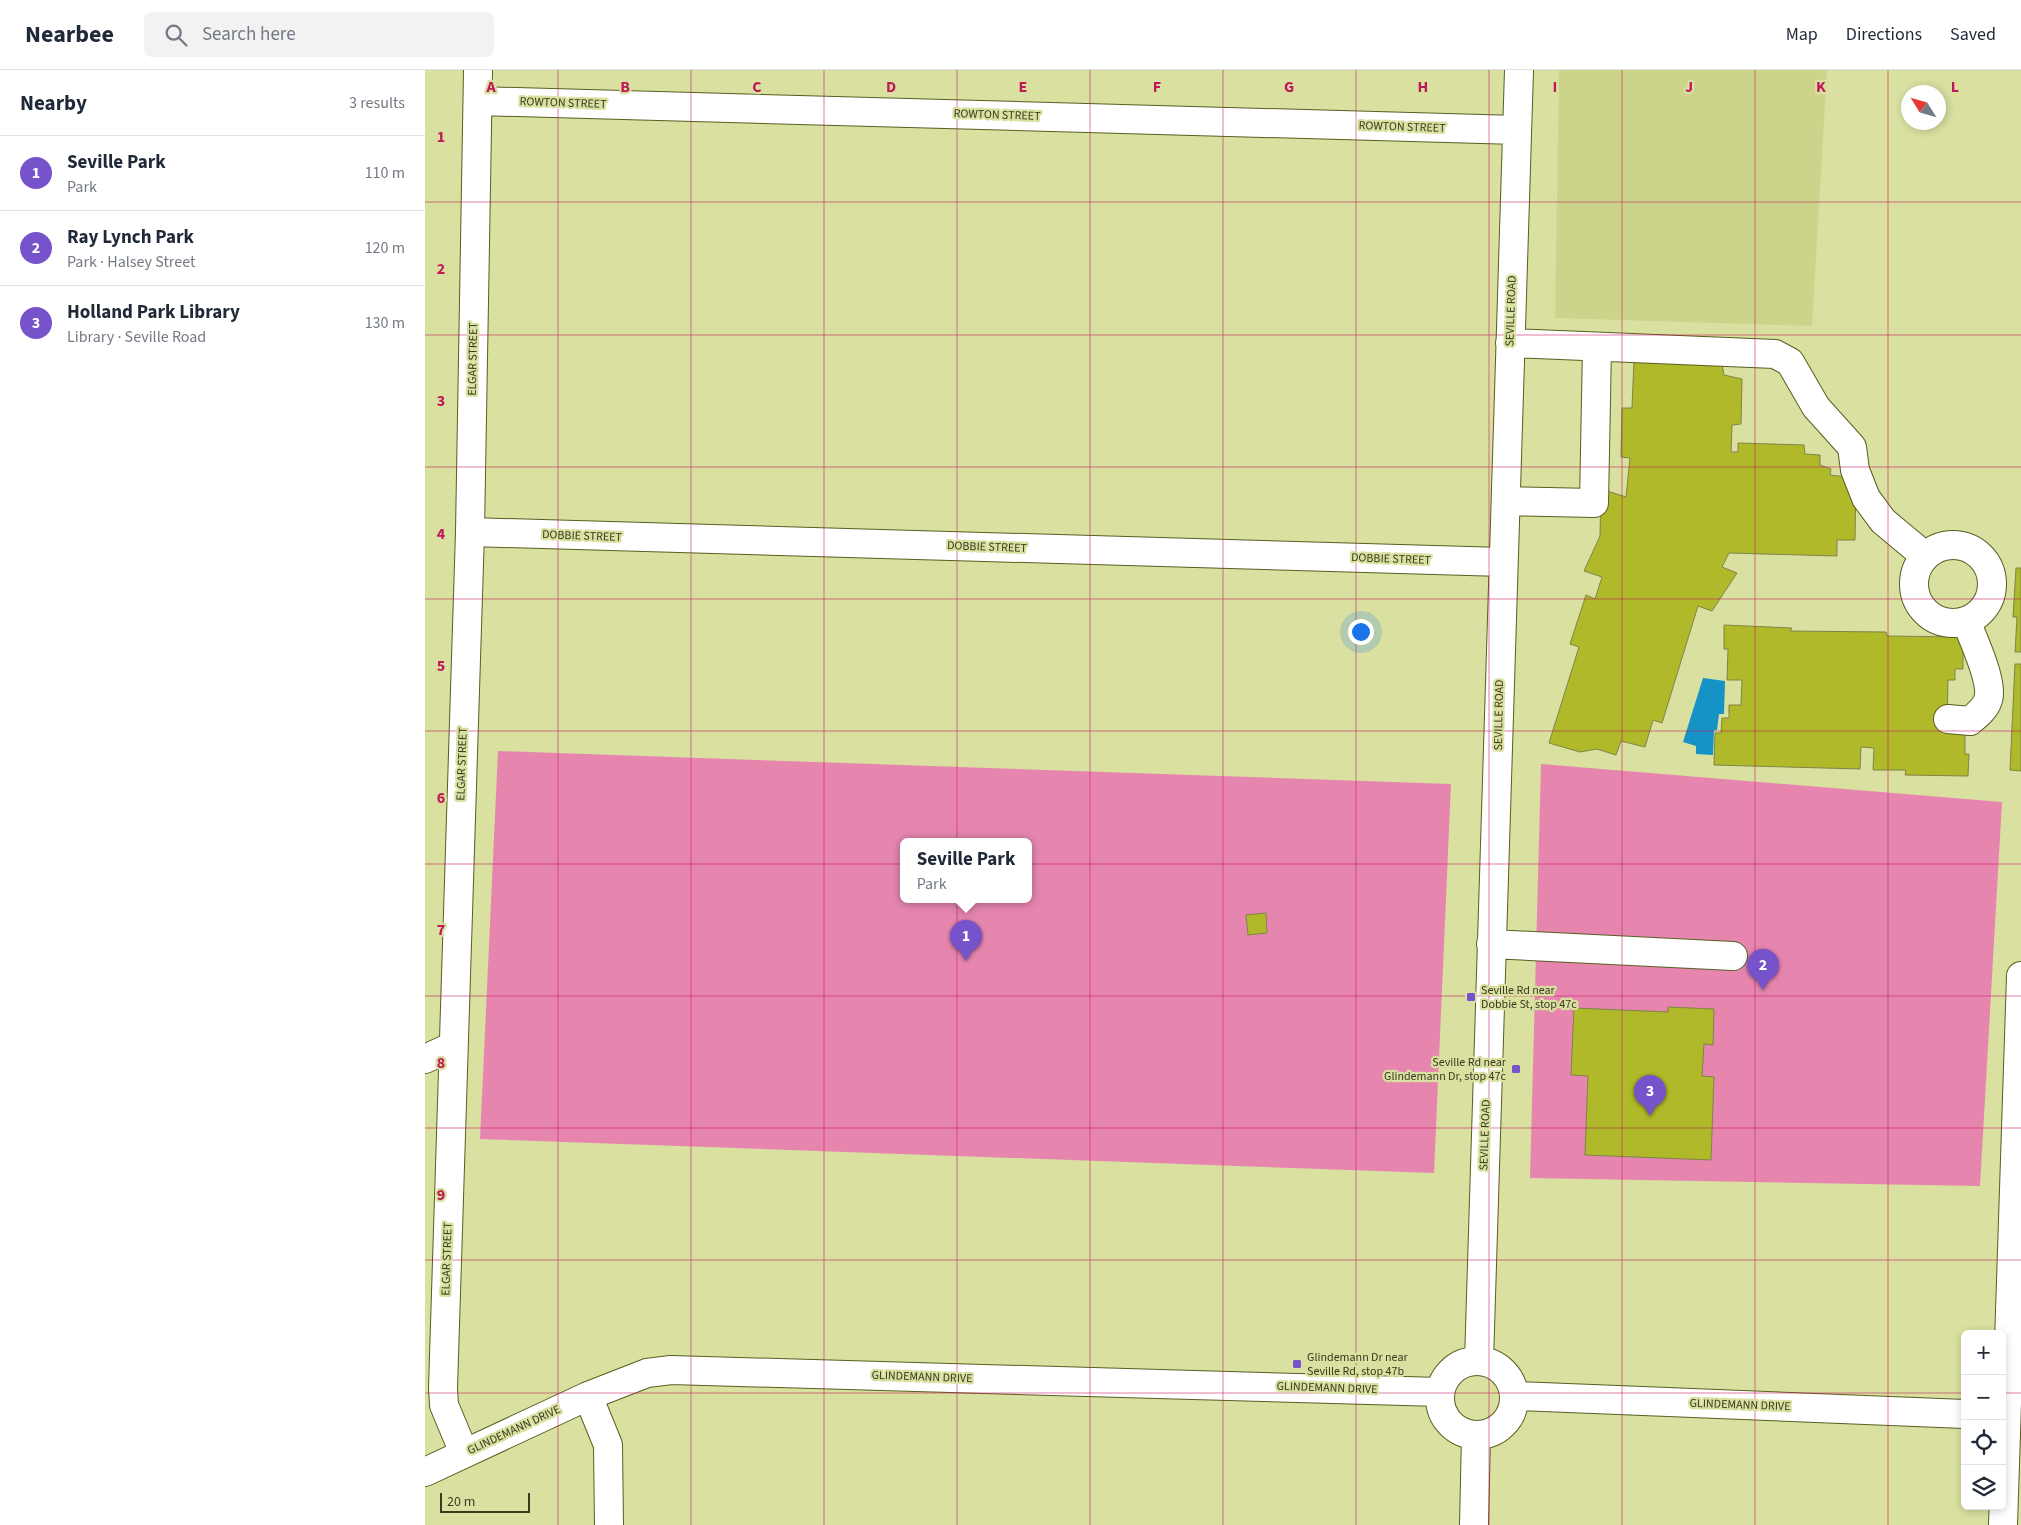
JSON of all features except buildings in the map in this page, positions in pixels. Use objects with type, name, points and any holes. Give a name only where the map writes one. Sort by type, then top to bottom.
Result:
[{"type":"street","name":"ELGAR STREET","points":[[464,1453],[444,1405],[443,1388],[470,532],[478,70]]},
{"type":"street","name":"SEVILLE ROAD","points":[[1479,1361],[1519,70]]},
{"type":"street","name":"ROWTON STREET","points":[[478,101],[1517,130]]},
{"type":"street","points":[[1510,343],[1775,354],[1790,362],[1816,407],[1852,448],[1855,470],[1866,498],[1883,521],[1925,556]]},
{"type":"street","points":[[1506,501],[1595,504],[1597,347]]},
{"type":"street","name":"DOBBIE STREET","points":[[470,532],[1503,562]]},
{"type":"street","points":[[1951,544],[1971,550],[1986,562],[1992,582],[1989,602],[1980,613],[1967,621],[1945,623],[1933,619],[1917,601],[1913,588],[1914,576],[1925,556],[1938,547],[1951,544]]},
{"type":"street","points":[[1948,719],[1970,721],[1981,712],[1989,699],[1987,680],[1967,621]]},
{"type":"street","points":[[1491,944],[1733,956]]},
{"type":"street","points":[[2006,1389],[2021,976]]},
{"type":"street","points":[[425,1059],[453,1046]]},
{"type":"street","points":[[1479,1361],[1499,1368],[1508,1376],[1515,1396],[1513,1408],[1504,1424],[1488,1434],[1476,1435],[1456,1429],[1449,1422],[1440,1402],[1441,1392],[1450,1372],[1463,1364],[1479,1361]]},
{"type":"street","name":"GLINDEMANN DRIVE","points":[[425,1472],[588,1396],[647,1373],[671,1370],[1441,1392]]},
{"type":"street","points":[[588,1396],[608,1445],[609,1525]]},
{"type":"street","name":"GLINDEMANN DRIVE","points":[[1515,1396],[1961,1414]]},
{"type":"street","points":[[2003,1525],[2005,1420]]},
{"type":"street","points":[[1473,1525],[1476,1435]]},
{"type":"shaded area","points":[[1559,70],[1827,70],[1812,326],[1555,318]]},
{"type":"shaded area","points":[[498,751],[1451,784],[1434,1173],[480,1139]]},
{"type":"shaded area","points":[[1541,764],[2002,802],[1980,1186],[1530,1178]]},
{"type":"water","points":[[1703,678],[1725,681],[1724,714],[1719,714],[1717,730],[1714,730],[1713,755],[1696,754],[1696,746],[1683,742]]},
{"type":"place","name":"Seville Park","points":[[966,961]]},
{"type":"place","name":"Ray Lynch Park","points":[[1763,990]]},
{"type":"place","name":"Seville Rd near Dobbie St, stop 47c","points":[[1471,997]]},
{"type":"place","name":"Seville Rd near Glindemann Dr, stop 47c","points":[[1516,1069]]},
{"type":"place","name":"Holland Park Library","points":[[1650,1116]]},
{"type":"place","name":"Glindemann Dr near Seville Rd, stop 47b","points":[[1297,1364]]}]
